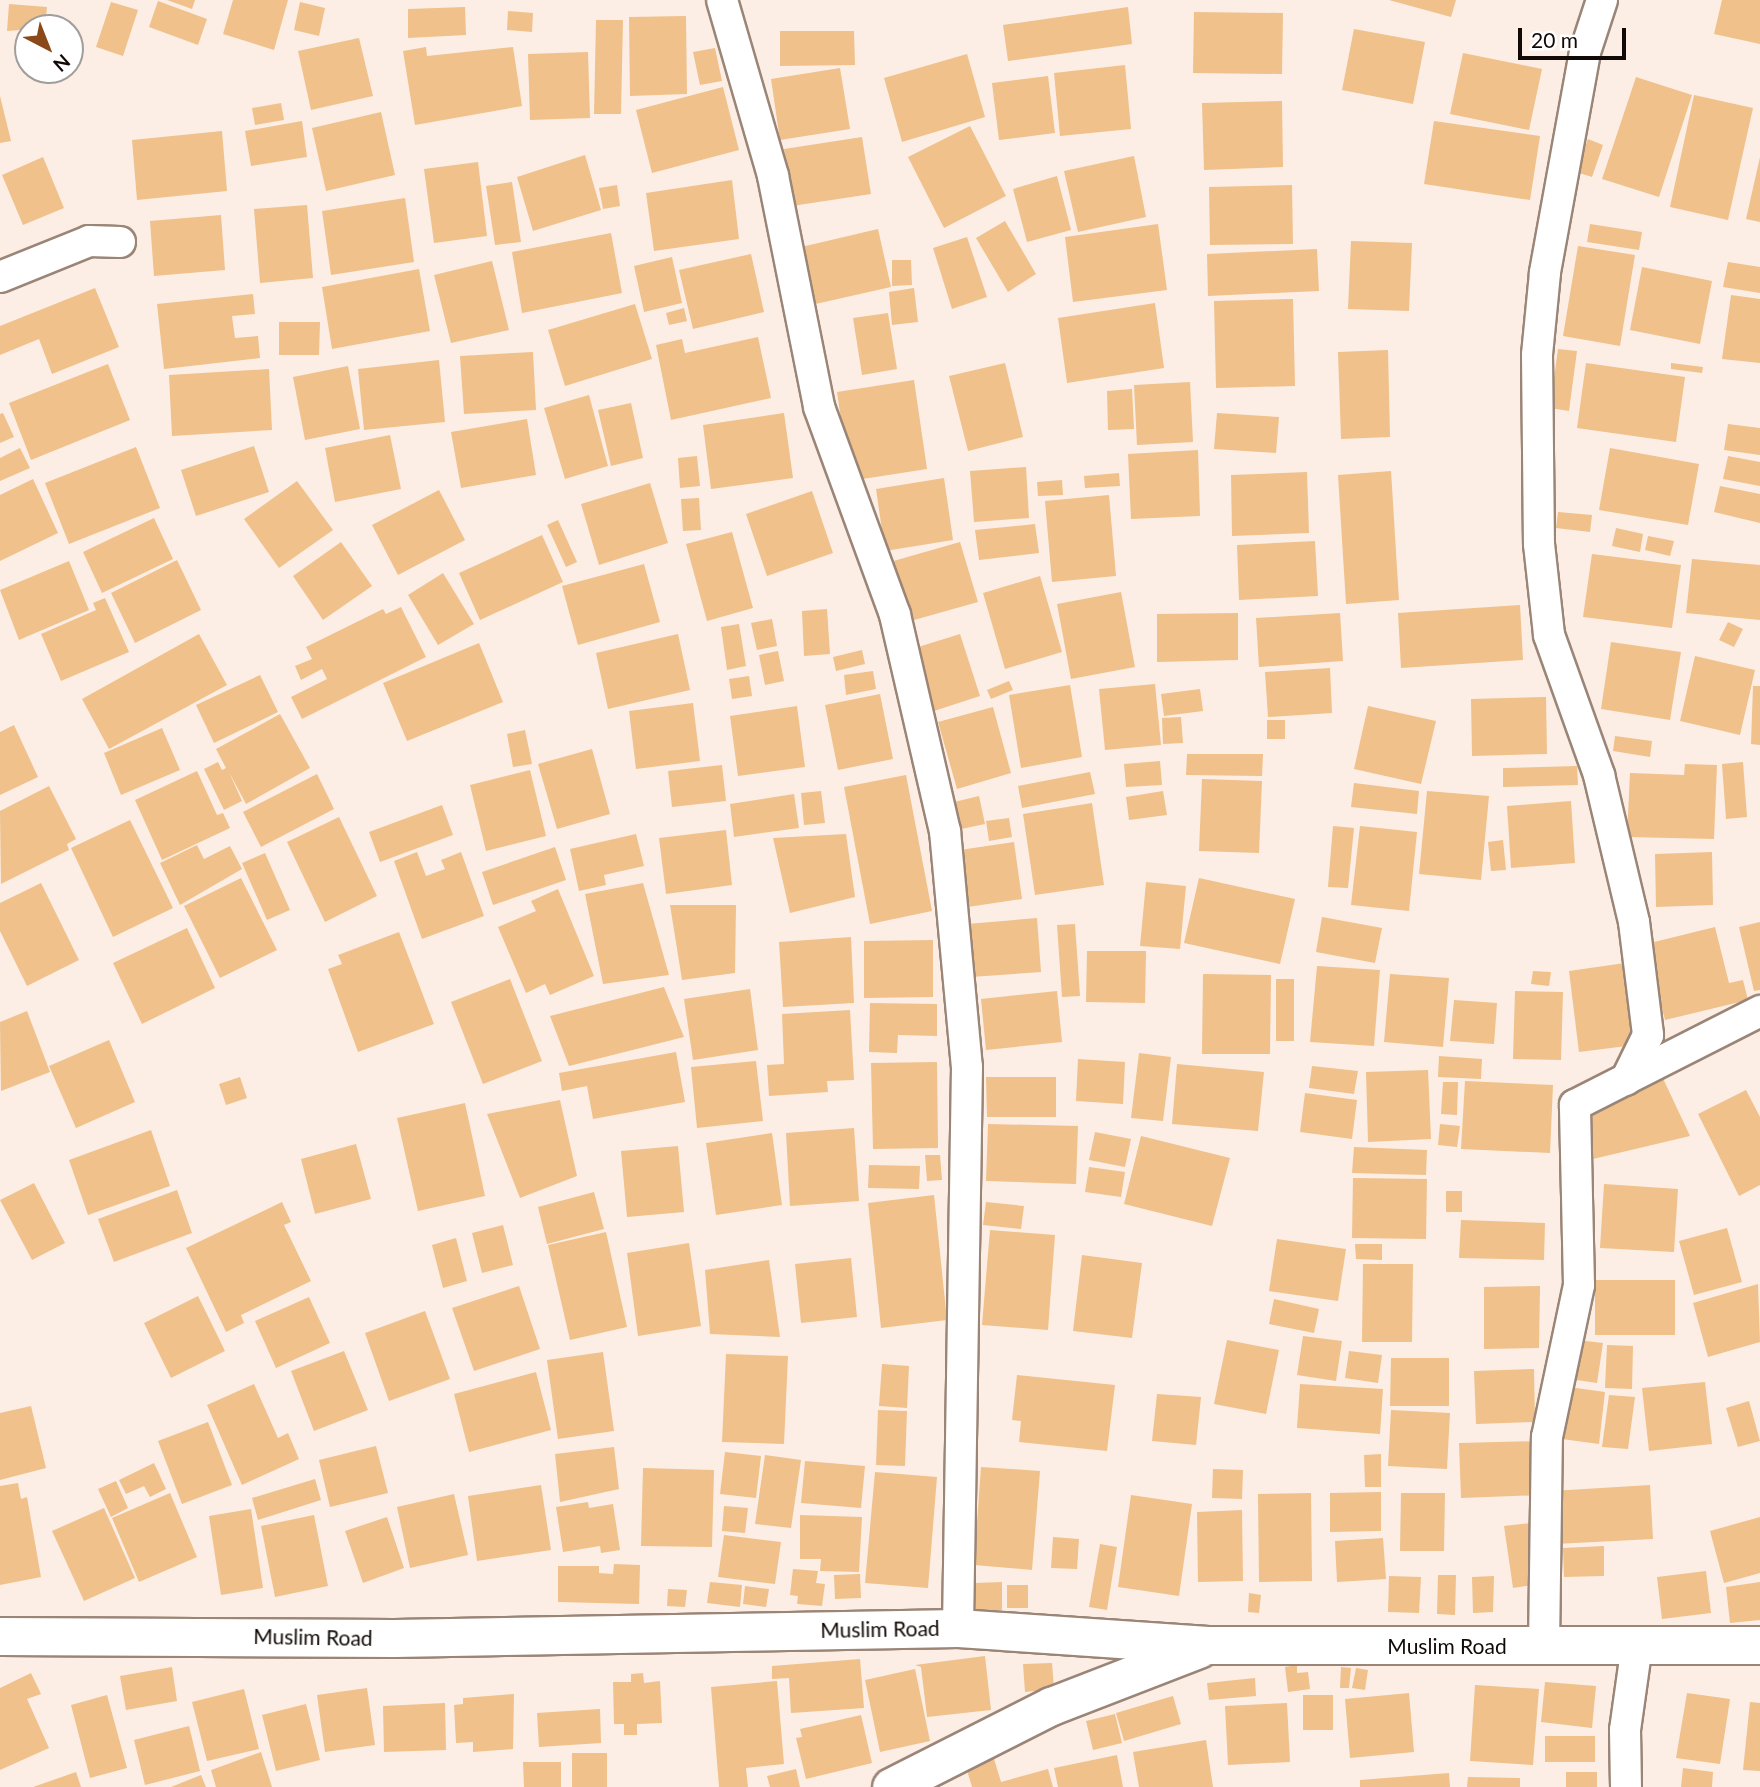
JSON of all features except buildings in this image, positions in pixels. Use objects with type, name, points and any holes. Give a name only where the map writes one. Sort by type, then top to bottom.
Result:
[{"type":"street","points":[[722,0],[773,176],[819,407],[895,615],[945,831],[967,1067],[958,1628]]},
{"type":"street","points":[[1602,0],[1585,52],[1545,273],[1537,355],[1539,544],[1549,635],[1599,775],[1634,922],[1648,1035],[1626,1080]]},
{"type":"street","points":[[0,277],[89,241],[120,242]]},
{"type":"street","points":[[1544,1646],[1546,1437],[1578,1285],[1575,1105],[1760,1011]]},
{"type":"street","name":"Muslim Road","points":[[0,1636],[394,1638],[958,1628],[1207,1645],[1760,1645]]},
{"type":"street","points":[[1626,1787],[1625,1730],[1637,1644]]},
{"type":"street","points":[[891,1787],[1051,1706],[1207,1645]]}]
